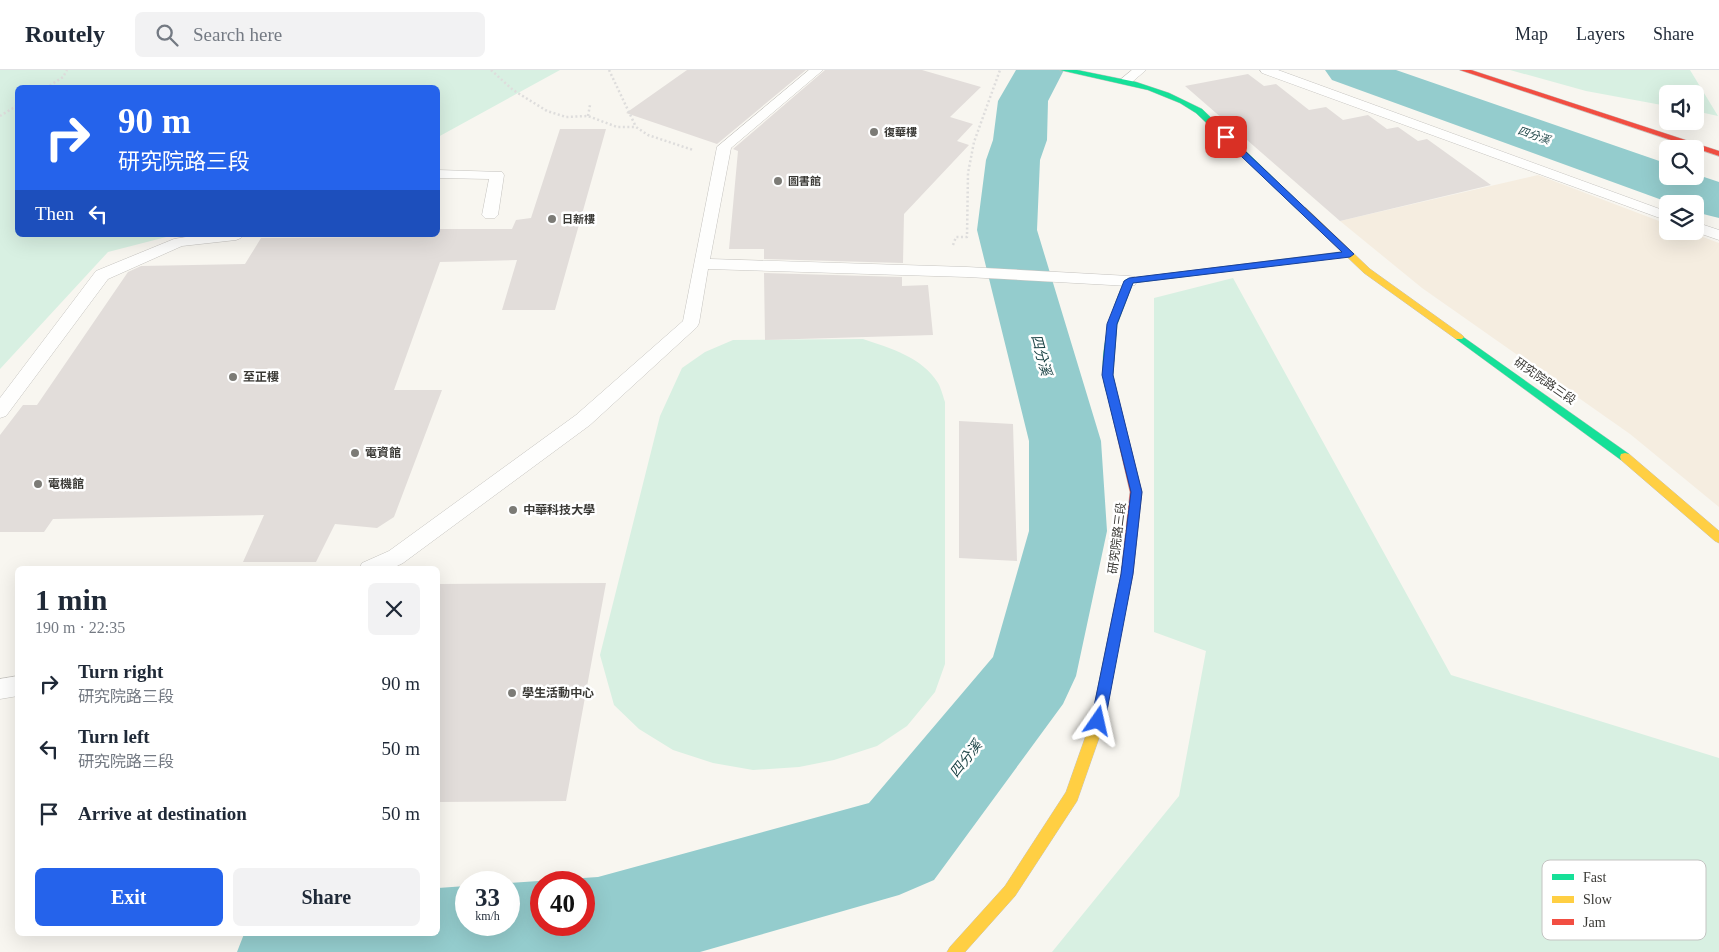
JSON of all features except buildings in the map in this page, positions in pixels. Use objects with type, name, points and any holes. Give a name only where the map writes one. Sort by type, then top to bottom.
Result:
[{"type":"street","name":"研究院路三段","points":[[1064,70],[1126,80],[1154,87],[1170,94],[1198,111],[1367,271],[1613,447],[1719,538]]},
{"type":"street","points":[[1464,70],[1719,154]]},
{"type":"street","points":[[1129,281],[1350,254]]},
{"type":"street","name":"研究院路三段","points":[[955,952],[1010,891],[1072,796],[1098,721],[1127,574],[1136,492],[1108,375],[1112,324],[1129,281]]},
{"type":"lane","points":[[376,566],[396,557],[583,420],[691,323],[724,147],[817,70]]},
{"type":"lane","points":[[1126,80],[1140,70]]},
{"type":"lane","points":[[1266,70],[1659,214]]},
{"type":"lane","points":[[440,174],[497,175],[490,215]]},
{"type":"lane","points":[[1704,230],[1719,235]]},
{"type":"lane","points":[[0,411],[102,275],[179,242],[220,237]]},
{"type":"lane","points":[[701,264],[960,272],[1129,281]]},
{"type":"lane","points":[[0,689],[15,686]]},
{"type":"path","points":[[51,85],[63,77],[68,70]]},
{"type":"path","points":[[491,70],[512,90],[546,111],[566,117],[588,116],[618,127],[636,128],[648,135],[698,151],[723,151]]},
{"type":"path","points":[[609,70],[636,128]]},
{"type":"path","points":[[960,272],[952,245],[956,237],[967,237],[968,173],[974,142],[1000,70]]},
{"type":"path","points":[[588,116],[590,105]]},
{"type":"path","points":[[0,116],[15,107]]},
{"type":"shaded area","points":[[1538,175],[1659,221],[1659,240],[1704,240],[1704,237],[1719,243],[1719,507],[1630,434],[1422,288],[1340,221]]},
{"type":"green space","points":[[0,70],[560,70],[440,136],[440,85],[15,85],[15,237],[166,237],[108,252],[0,369]]},
{"type":"green space","points":[[1510,70],[1690,70],[1699,85],[1659,85],[1659,105],[1586,91]]},
{"type":"green space","points":[[1704,93],[1718,116],[1704,113]]},
{"type":"green space","points":[[1233,278],[1451,675],[1719,758],[1719,952],[1052,952],[1179,796],[1206,651],[1154,632],[1154,298]]},
{"type":"green space","points":[[863,339],[905,355],[923,366],[938,383],[945,402],[945,664],[935,692],[907,726],[877,746],[834,760],[799,767],[753,770],[713,763],[673,750],[639,729],[614,705],[600,655],[660,416],[682,368],[705,352],[733,340]]},
{"type":"waterway","name":"四分溪","points":[[290,952],[598,929],[899,845],[1032,676],[1068,531],[1065,441],[1007,230],[1013,160],[1020,140],[1023,101],[1040,70]]},
{"type":"waterway","name":"四分溪","points":[[1349,70],[1719,201]]},
{"type":"traffic: fast","points":[[1064,70],[1134,83],[1166,94],[1199,111],[1303,210]]},
{"type":"traffic: fast","points":[[1112,393],[1108,375],[1112,325],[1129,281],[1350,254]]},
{"type":"traffic: fast","points":[[1459,337],[1625,457]]},
{"type":"traffic: slow","points":[[1303,210],[1367,271],[1459,337]]},
{"type":"traffic: slow","points":[[1625,457],[1719,538]]},
{"type":"traffic: slow","points":[[955,952],[1010,891],[1072,796],[1098,721],[1113,643]]},
{"type":"traffic: jam","points":[[1464,70],[1719,154]]},
{"type":"traffic: jam","points":[[1112,393],[1136,492],[1127,574],[1113,643]]},
{"type":"place","name":"復華樓","points":[[874,132]]},
{"type":"place","name":"圖書館","points":[[778,181]]},
{"type":"place","name":"日新樓","points":[[552,219]]},
{"type":"place","name":"至正樓","points":[[233,377]]},
{"type":"place","name":"電資館","points":[[355,453]]},
{"type":"place","name":"電機館","points":[[38,484]]},
{"type":"place","name":"中華科技大學","points":[[513,510]]},
{"type":"place","name":"學生活動中心","points":[[512,693]]},
{"type":"route","points":[[1098,721],[1127,574],[1136,492],[1108,375],[1112,324],[1129,281],[1350,254],[1226,137]]}]
